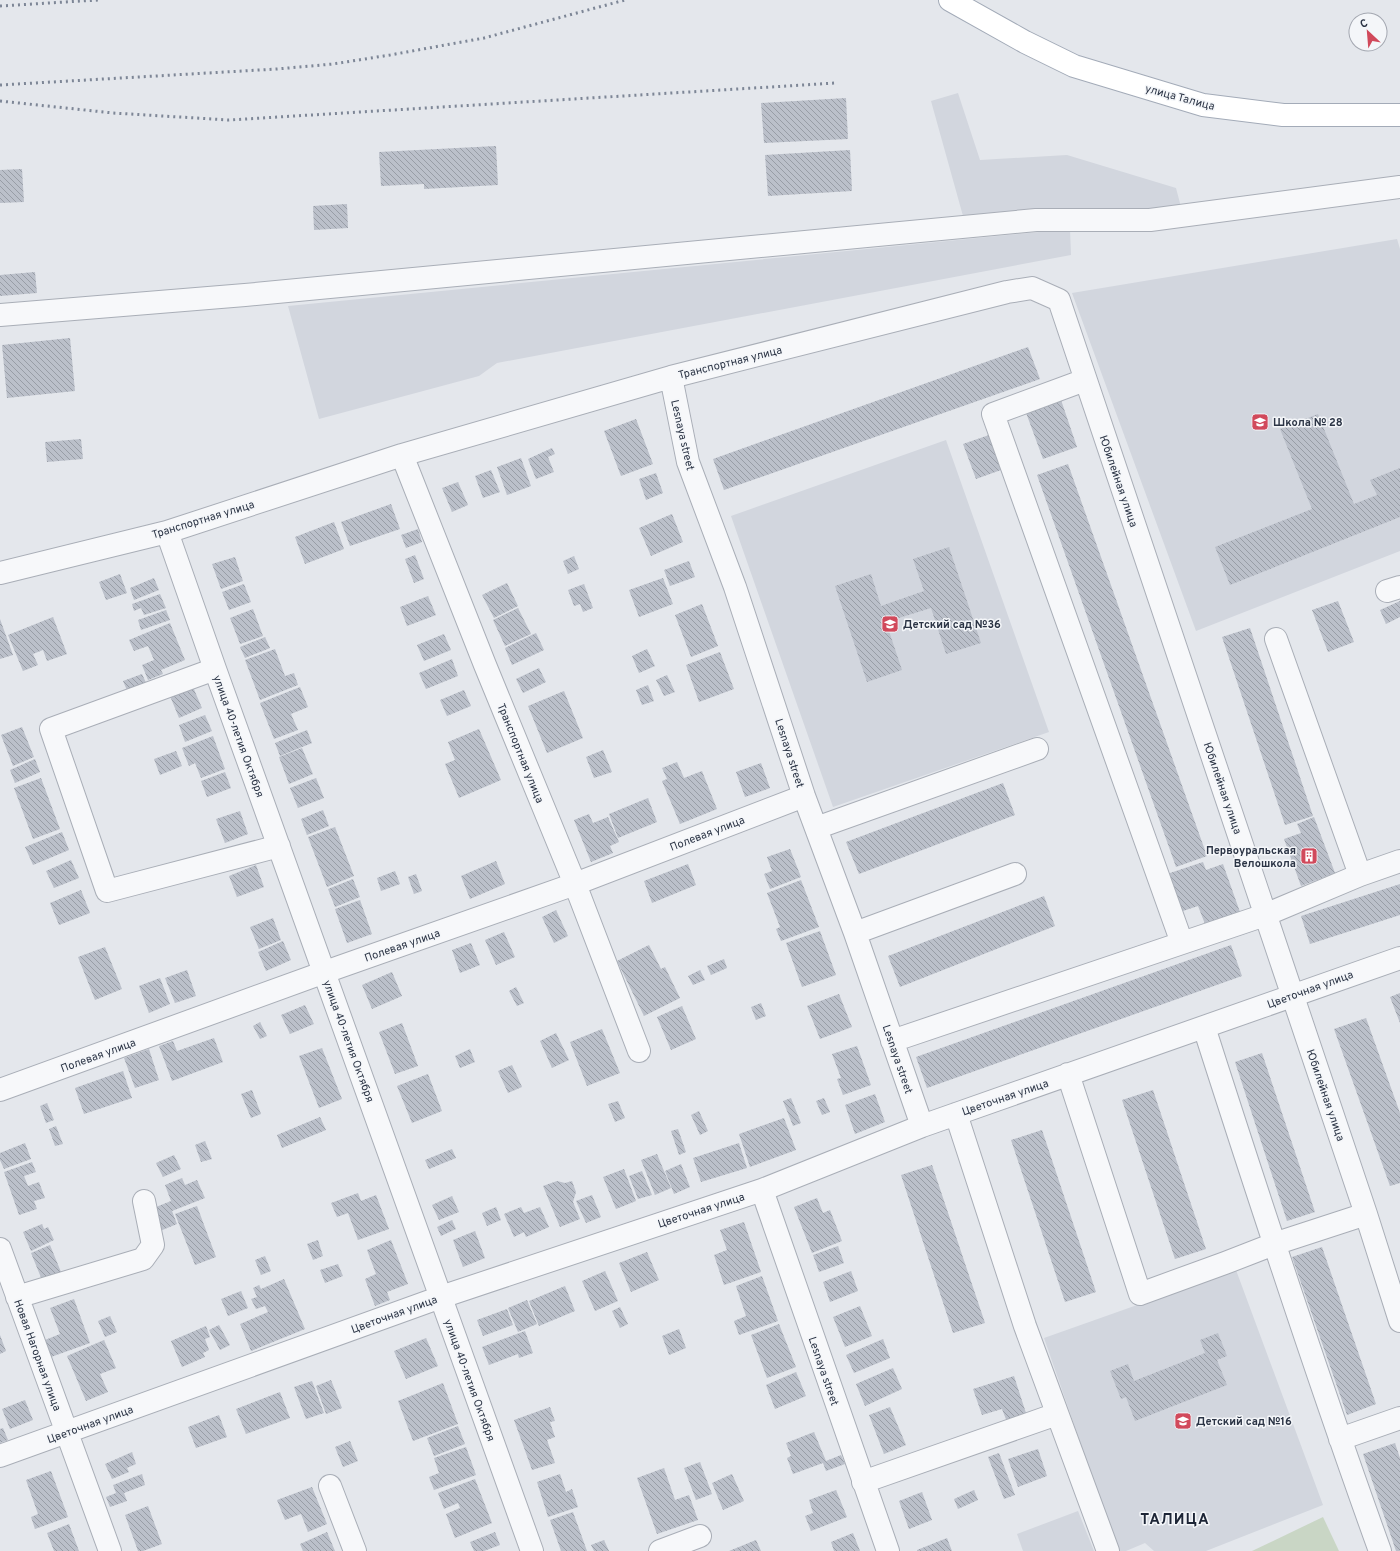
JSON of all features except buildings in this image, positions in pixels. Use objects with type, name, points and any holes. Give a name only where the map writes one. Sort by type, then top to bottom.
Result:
[{"type":"main road","name":"улица Талица","points":[[950,0],[1025,42],[1074,66],[1203,105],[1283,115],[1400,114]]},
{"type":"street","points":[[0,315],[245,295],[1036,220],[1150,220],[1400,188]]},
{"type":"street","name":"Транспортная улица","points":[[0,573],[167,532],[402,455],[671,377],[1007,292],[1032,288],[1059,300]]},
{"type":"street","name":"Юбилейная улица","points":[[1059,300],[1366,1214],[1400,1321]]},
{"type":"street","name":"Lesnaya street","points":[[671,377],[688,462],[735,587],[804,796],[855,933],[922,1126]]},
{"type":"street","points":[[1085,380],[992,414],[1182,943]]},
{"type":"street","name":"Транспортная улица","points":[[402,455],[575,884],[639,1052]]},
{"type":"street","name":"улица 40-летия Октября","points":[[167,532],[532,1551]]},
{"type":"street","points":[[1276,639],[1360,875]]},
{"type":"street","points":[[215,669],[51,729],[107,891],[279,846]]},
{"type":"street","points":[[816,828],[1037,749]]},
{"type":"street","name":"Полевая улица","points":[[0,1090],[325,972],[575,884],[804,796]]},
{"type":"street","points":[[892,1041],[1265,914],[1360,875],[1400,861]]},
{"type":"street","points":[[855,933],[1015,874]]},
{"type":"street","name":"Цветочная улица","points":[[0,1456],[441,1297],[762,1190],[922,1126],[1400,958]]},
{"type":"street","points":[[1204,1027],[1274,1244],[1340,1439],[1380,1551]]},
{"type":"street","points":[[1068,1074],[1140,1294],[1274,1244],[1366,1214]]},
{"type":"street","points":[[956,1114],[1026,1326],[1108,1551]]},
{"type":"street","name":"Lesnaya street","points":[[762,1190],[888,1551]]},
{"type":"street","points":[[17,1297],[143,1259],[153,1245],[144,1201]]},
{"type":"street","name":"Новая Нагорная улица","points":[[0,1249],[110,1551]]},
{"type":"street","points":[[863,1482],[1057,1414]]},
{"type":"street","points":[[1340,1439],[1400,1418]]},
{"type":"street","points":[[330,1486],[355,1551]]},
{"type":"street","points":[[660,1551],[700,1536]]},
{"type":"shaded area","points":[[958,93],[980,160],[1067,155],[1176,188],[1181,207],[963,216],[931,101]]},
{"type":"shaded area","points":[[1070,229],[1071,255],[497,363],[479,376],[319,419],[288,306]]},
{"type":"shaded area","name":"Школа № 28","points":[[1397,239],[1400,249],[1400,551],[1196,631],[1072,293]]},
{"type":"shaded area","name":"Детский сад №36","points":[[946,440],[1049,732],[833,807],[731,516]]},
{"type":"shaded area","name":"Детский сад №16","points":[[1236,1270],[1323,1505],[1206,1551],[1154,1551],[1145,1543],[1126,1551],[1118,1551],[1044,1338]]},
{"type":"shaded area","points":[[1078,1511],[1094,1551],[1023,1551],[1017,1534]]},
{"type":"green space","points":[[1323,1517],[1339,1551],[1252,1551]]},
{"type":"railway","points":[[0,6],[98,0]]},
{"type":"railway","points":[[0,85],[277,69],[333,64],[484,38],[625,0]]},
{"type":"railway","points":[[0,101],[113,113],[229,120],[836,83]]},
{"type":"place","name":"Школа № 28","points":[[1260,422]]},
{"type":"place","name":"Детский сад №36","points":[[890,624]]},
{"type":"place","name":"Первоуральская Велошкола","points":[[1309,856]]},
{"type":"place","name":"Детский сад №16","points":[[1183,1421]]},
{"type":"district","name":"ТАЛИЦА","points":[[1175,1519]]}]
